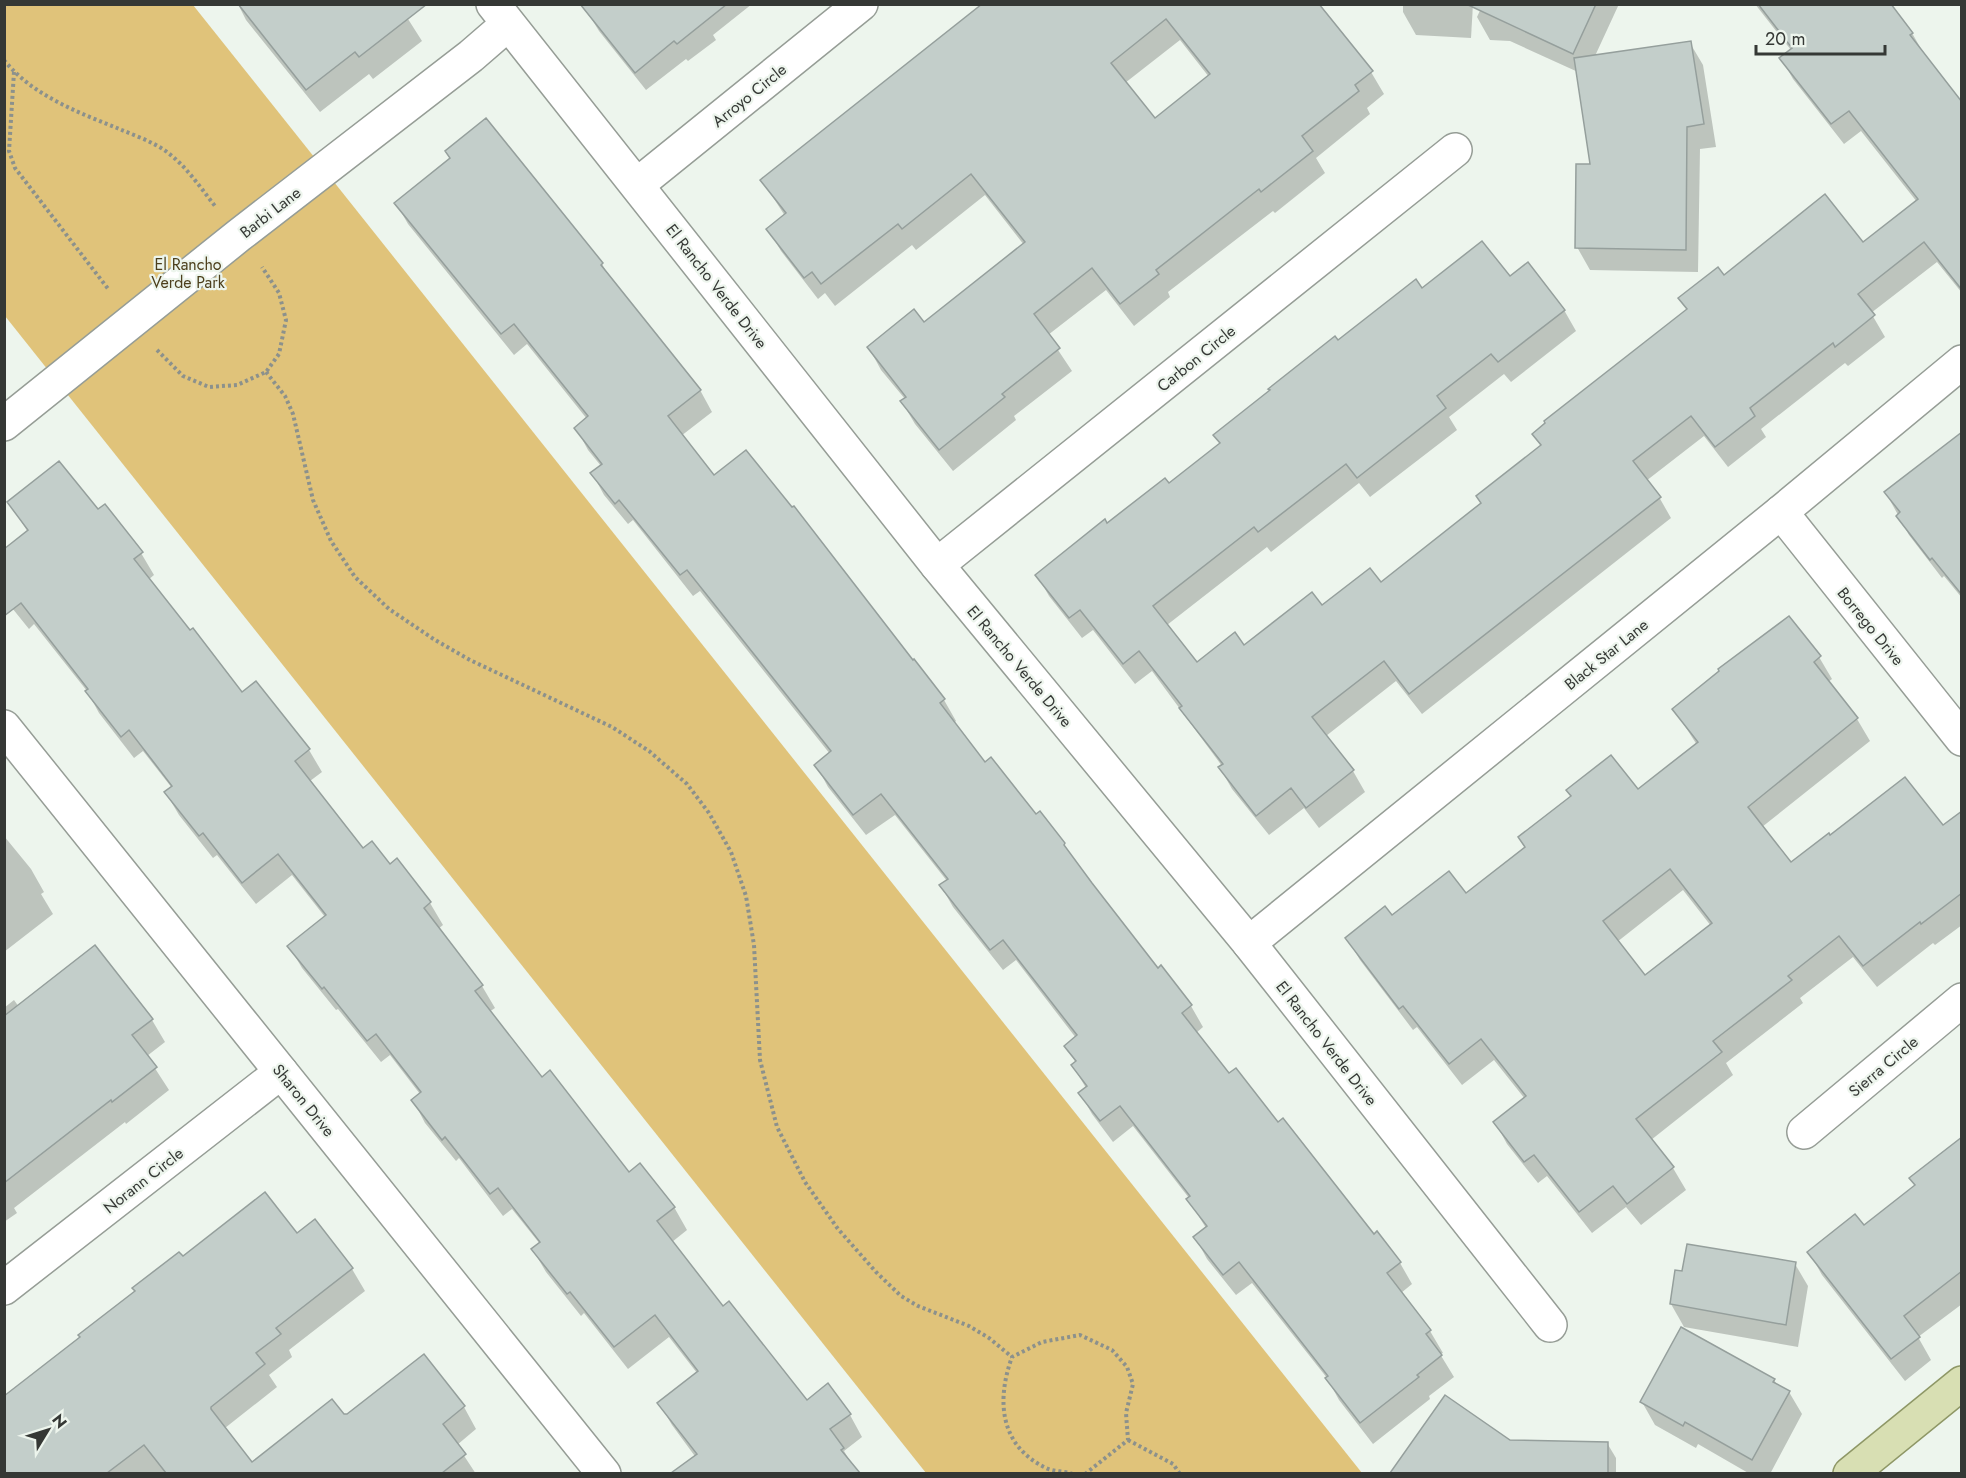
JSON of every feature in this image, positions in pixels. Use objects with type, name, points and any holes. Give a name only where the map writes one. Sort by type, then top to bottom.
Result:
[{"type":"main road","points":[[1850,1473],[1962,1383]]},
{"type":"street","name":"Arroyo Circle","points":[[637,185],[861,4]]},
{"type":"street","name":"El Rancho Verde Drive","points":[[501,14],[937,566],[1249,943],[1550,1325]]},
{"type":"street","name":"Barbi Lane","points":[[4,424],[238,236],[461,63],[501,14]]},
{"type":"street","name":"Carbon Circle","points":[[937,566],[1455,150]]},
{"type":"street","name":"Black Star Lane","points":[[1249,943],[1781,512],[1962,362]]},
{"type":"street","name":"Borrego Drive","points":[[1781,512],[1962,739]]},
{"type":"street","name":"Sharon Drive","points":[[4,727],[281,1072],[590,1468]]},
{"type":"street","name":"Sierra Circle","points":[[1804,1132],[1962,1000]]},
{"type":"street","name":"Norann Circle","points":[[4,1288],[281,1072]]},
{"type":"path","points":[[4,60],[28,83],[70,109],[138,136],[166,151],[186,169],[238,236]]},
{"type":"path","points":[[266,372],[285,396],[293,414],[313,500],[331,541],[355,577],[389,609],[444,645],[470,660],[612,728],[649,751],[687,784],[709,813],[731,852],[746,896],[754,945],[760,1060],[777,1127],[805,1182],[838,1229],[901,1296],[918,1306],[969,1326],[989,1338],[1012,1357]]},
{"type":"path","points":[[1073,1473],[1048,1469],[1030,1458],[1009,1435],[1002,1409],[1002,1395],[1012,1357],[1042,1342],[1080,1335],[1112,1350],[1127,1367],[1133,1384],[1126,1413],[1128,1440]]},
{"type":"path","points":[[1085,1473],[1128,1440]]},
{"type":"path","points":[[1128,1440],[1173,1464],[1180,1473]]},
{"type":"green space","name":"El Rancho Verde Park","points":[[5,5],[193,5],[1362,1473],[926,1473],[5,316]]},
{"type":"building","points":[[238,4],[427,4],[359,57],[355,52],[306,90]]},
{"type":"building","points":[[580,4],[727,4],[677,44],[674,41],[635,73]]},
{"type":"building","points":[[982,4],[1319,4],[1373,71],[1355,85],[1359,91],[1302,136],[1313,151],[1261,192],[1259,189],[1156,270],[1159,274],[1120,304],[1092,268],[1034,314],[1060,348],[1002,394],[1005,397],[939,450],[900,401],[906,397],[867,347],[914,309],[924,322],[1025,242],[971,174],[902,229],[898,224],[821,284],[812,272],[804,278],[766,229],[786,213],[760,180]],"holes":[[[1166,19],[1210,74],[1155,118],[1111,63]]]},
{"type":"building","points":[[1466,4],[1596,4],[1573,54]]},
{"type":"building","points":[[1758,4],[1891,4],[1913,33],[1910,35],[1962,102],[1962,290],[1924,242],[1858,294],[1875,315],[1835,347],[1833,343],[1750,408],[1755,416],[1715,447],[1691,416],[1633,461],[1661,497],[1409,694],[1384,661],[1312,717],[1354,770],[1306,808],[1291,788],[1256,816],[1218,767],[1223,764],[1179,708],[1182,706],[1139,651],[1123,664],[1080,610],[1069,618],[1035,575],[1105,519],[1107,523],[1165,478],[1169,483],[1220,443],[1213,435],[1270,390],[1268,389],[1335,336],[1338,340],[1416,279],[1422,288],[1482,241],[1510,276],[1528,262],[1565,310],[1498,362],[1491,354],[1437,396],[1446,408],[1357,478],[1346,464],[1258,532],[1254,527],[1153,606],[1197,662],[1235,632],[1244,645],[1312,592],[1322,605],[1370,568],[1381,582],[1481,503],[1476,496],[1541,445],[1532,434],[1545,423],[1544,421],[1687,309],[1678,298],[1718,267],[1724,275],[1825,194],[1863,242],[1918,199],[1849,111],[1831,124],[1779,58],[1792,48]]},
{"type":"building","points":[[1691,41],[1704,124],[1687,127],[1686,250],[1575,248],[1576,164],[1590,164],[1574,58]]},
{"type":"building","points":[[486,118],[603,263],[601,265],[701,390],[668,416],[714,475],[746,450],[792,507],[794,506],[945,699],[940,703],[985,762],[991,757],[1036,814],[1040,811],[1158,968],[1161,965],[1192,1005],[1182,1013],[1229,1073],[1236,1068],[1278,1122],[1283,1118],[1374,1234],[1377,1231],[1401,1262],[1387,1273],[1431,1330],[1426,1334],[1442,1355],[1417,1375],[1419,1377],[1360,1423],[1325,1378],[1328,1376],[1239,1262],[1223,1275],[1193,1237],[1207,1226],[1186,1199],[1190,1196],[1120,1106],[1100,1121],[1078,1093],[1087,1086],[1071,1065],[1076,1061],[1064,1046],[1077,1035],[1003,940],[990,950],[939,885],[948,879],[881,794],[853,815],[814,765],[831,751],[687,570],[680,575],[619,500],[615,504],[590,473],[602,464],[574,428],[588,416],[514,324],[501,334],[394,203],[450,158],[445,151]]},
{"type":"building","points":[[1962,432],[1962,595],[1932,558],[1930,560],[1896,516],[1900,512],[1884,492]]},
{"type":"building","points":[[59,461],[98,509],[105,504],[143,552],[134,559],[190,630],[193,628],[242,692],[256,681],[310,749],[295,761],[363,848],[372,841],[390,864],[397,858],[431,902],[424,908],[483,985],[475,991],[542,1077],[550,1070],[629,1172],[640,1163],[675,1207],[657,1221],[723,1306],[729,1301],[807,1400],[828,1383],[851,1414],[830,1429],[844,1448],[841,1450],[860,1473],[671,1473],[697,1454],[657,1403],[698,1371],[655,1315],[614,1347],[570,1292],[567,1294],[531,1249],[540,1242],[498,1188],[490,1194],[445,1137],[442,1140],[411,1100],[421,1092],[376,1034],[367,1041],[324,987],[322,989],[287,946],[326,915],[278,854],[242,883],[203,833],[199,836],[164,792],[172,786],[129,730],[121,737],[85,691],[88,689],[21,603],[4,616],[4,549],[28,530],[7,502]]},
{"type":"building","points":[[1789,616],[1821,656],[1814,662],[1858,718],[1748,807],[1791,862],[1905,777],[1943,825],[1962,811],[1962,893],[1863,966],[1839,936],[1788,976],[1792,980],[1713,1041],[1722,1052],[1636,1119],[1674,1167],[1627,1204],[1613,1186],[1579,1212],[1534,1155],[1524,1162],[1493,1122],[1526,1096],[1481,1039],[1449,1064],[1403,1006],[1399,1009],[1345,938],[1385,906],[1392,915],[1449,871],[1466,893],[1525,847],[1518,837],[1571,796],[1566,790],[1611,755],[1638,789],[1698,742],[1672,709],[1719,671],[1718,669]],"holes":[[[1670,869],[1712,923],[1645,975],[1603,921]]]},
{"type":"building","points":[[95,945],[153,1019],[132,1035],[157,1067],[4,1183],[4,1016]]},
{"type":"building","points":[[1962,1137],[1962,1271],[1904,1316],[1920,1337],[1891,1359],[1807,1252],[1855,1214],[1864,1225],[1915,1185],[1909,1178]]},
{"type":"building","points":[[265,1192],[297,1233],[315,1219],[353,1268],[276,1328],[281,1334],[256,1353],[265,1364],[211,1409],[252,1462],[332,1399],[344,1414],[347,1414],[424,1354],[465,1406],[443,1424],[466,1454],[442,1473],[166,1473],[144,1445],[107,1473],[4,1473],[4,1396],[135,1291],[132,1288],[179,1252],[183,1256]]},
{"type":"building","points":[[1687,1244],[1796,1262],[1786,1325],[1670,1304],[1675,1270],[1682,1271]]},
{"type":"building","points":[[1681,1327],[1775,1379],[1773,1382],[1790,1391],[1752,1460],[1685,1422],[1683,1426],[1640,1402]]},
{"type":"building","points":[[1445,1395],[1510,1440],[1608,1442],[1608,1473],[1390,1473]]}]
